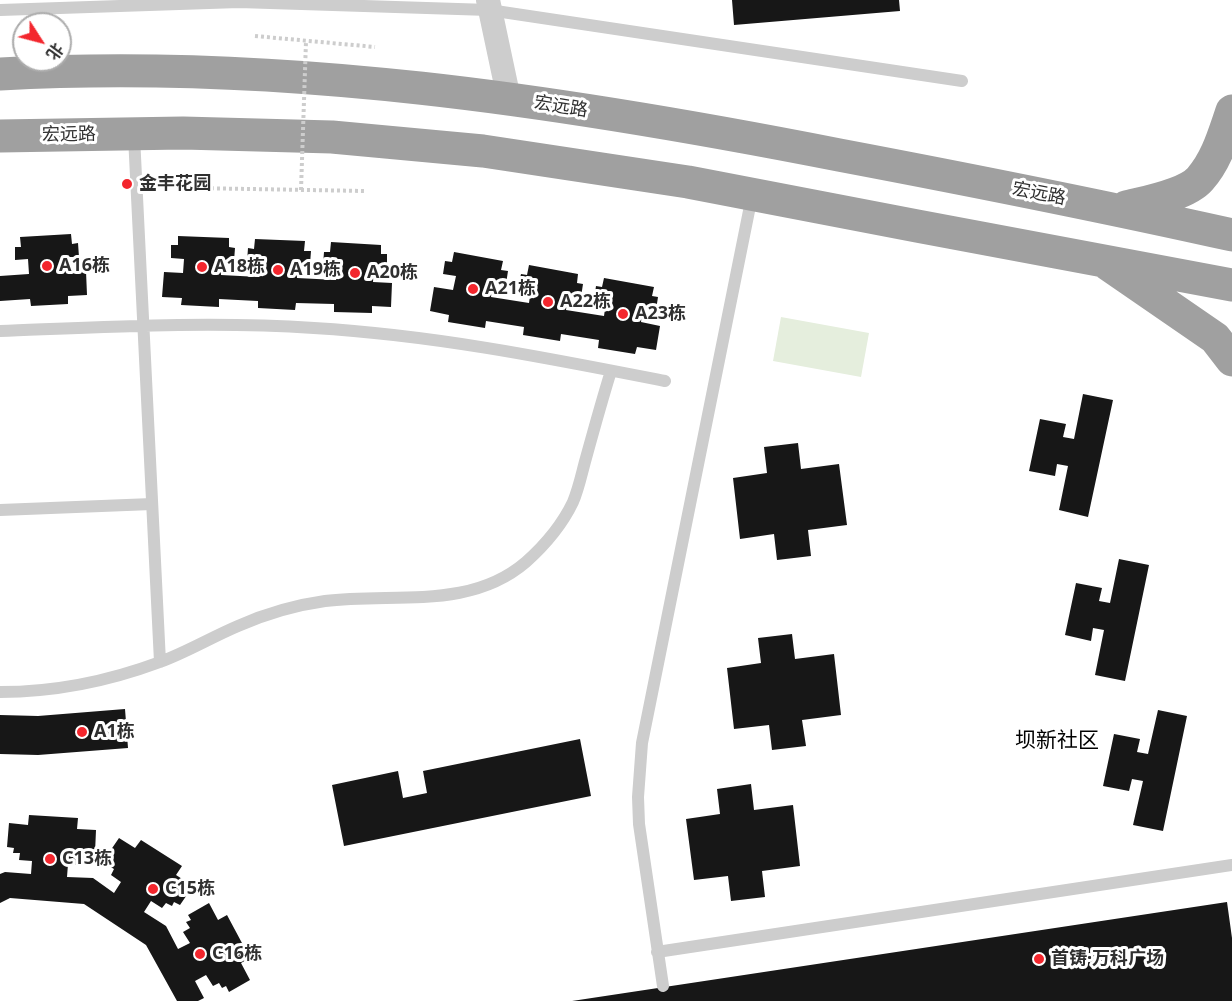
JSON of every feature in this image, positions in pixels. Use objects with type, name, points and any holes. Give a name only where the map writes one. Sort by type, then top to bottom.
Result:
[{"type":"highway","name":"宏远路","points":[[0,74],[67,70],[233,74],[375,84],[509,99],[703,128],[1115,209],[1232,235]]},
{"type":"highway","points":[[1115,209],[1166,198],[1199,181],[1220,148],[1232,111]]},
{"type":"highway","name":"宏远路","points":[[0,136],[183,133],[332,137],[483,151],[688,182],[1232,285]]},
{"type":"highway","points":[[1100,259],[1215,338],[1232,360]]},
{"type":"street","points":[[488,5],[509,99]]},
{"type":"lane","points":[[0,10],[239,2],[488,5],[962,81]]},
{"type":"lane","points":[[134,134],[160,662]]},
{"type":"lane","points":[[663,986],[639,824],[638,788],[642,743],[752,194]]},
{"type":"lane","points":[[0,331],[143,325],[258,325],[373,332],[487,347],[665,381]]},
{"type":"lane","points":[[0,692],[64,687],[113,677],[160,662],[238,626],[280,610],[324,601],[368,597],[452,596],[490,584],[524,563],[553,535],[574,501],[611,371]]},
{"type":"lane","points":[[0,510],[152,504]]},
{"type":"lane","points":[[657,952],[1232,865]]},
{"type":"path","points":[[255,36],[375,47]]},
{"type":"path","points":[[302,190],[306,41]]},
{"type":"path","points":[[193,188],[365,191]]},
{"type":"green space","points":[[781,317],[869,333],[861,377],[773,361]]},
{"type":"building","points":[[732,0],[899,0],[900,11],[734,25]]},
{"type":"building","name":"A16栋","points":[[71,234],[72,244],[78,243],[79,257],[66,257],[66,272],[86,271],[87,295],[68,296],[68,304],[31,306],[30,299],[0,301],[0,276],[29,274],[28,259],[15,260],[15,247],[21,247],[20,237]]},
{"type":"building","points":[[178,236],[229,238],[229,247],[235,248],[234,261],[221,260],[221,275],[259,277],[260,262],[247,262],[248,248],[254,249],[255,239],[305,241],[304,251],[311,251],[310,264],[297,264],[297,278],[336,280],[336,265],[323,265],[324,252],[330,252],[331,242],[381,245],[381,254],[387,254],[387,268],[374,267],[373,282],[392,283],[391,307],[372,306],[372,313],[334,312],[334,304],[296,303],[295,310],[258,308],[258,301],[219,299],[219,307],[181,305],[182,298],[162,297],[164,272],[183,273],[184,259],[171,258],[171,245],[178,245]]},
{"type":"building","points":[[454,252],[503,261],[501,270],[508,271],[506,284],[493,282],[491,297],[529,303],[531,289],[518,287],[521,274],[527,275],[529,265],[578,274],[577,283],[583,284],[581,297],[568,295],[566,310],[604,316],[606,302],[594,300],[596,286],[602,287],[604,278],[654,287],[652,296],[658,297],[656,310],[643,308],[641,322],[660,326],[656,350],[637,347],[635,354],[598,348],[599,340],[561,334],[560,341],[523,335],[524,327],[486,321],[485,328],[448,322],[449,315],[430,311],[434,287],[453,290],[456,276],[443,274],[445,261],[452,262]]},
{"type":"building","points":[[1083,394],[1113,400],[1088,517],[1059,510],[1068,466],[1057,464],[1055,476],[1029,471],[1040,419],[1066,424],[1063,437],[1074,439]]},
{"type":"building","points":[[798,443],[801,469],[839,464],[847,525],[808,530],[811,556],[777,560],[774,534],[740,539],[733,478],[767,473],[764,447]]},
{"type":"building","points":[[1119,559],[1149,565],[1125,681],[1095,675],[1104,630],[1093,628],[1091,641],[1065,635],[1076,583],[1102,588],[1099,601],[1110,603]]},
{"type":"building","points":[[792,634],[795,659],[834,654],[841,715],[802,720],[806,746],[772,750],[769,725],[734,729],[727,668],[761,663],[758,638]]},
{"type":"building","name":"A1栋","points":[[125,709],[128,748],[38,755],[0,754],[0,715],[38,716]]},
{"type":"building","points":[[1158,710],[1187,716],[1163,831],[1133,825],[1143,781],[1132,779],[1129,791],[1103,786],[1114,734],[1140,739],[1137,752],[1148,754]]},
{"type":"building","points":[[580,739],[591,796],[344,846],[332,785],[398,771],[403,798],[427,793],[423,771]]},
{"type":"building","points":[[751,784],[754,810],[793,805],[800,866],[762,871],[765,897],[731,901],[728,876],[694,880],[686,819],[720,814],[717,789]]},
{"type":"building","points":[[29,815],[78,818],[77,829],[96,830],[95,853],[88,853],[88,858],[81,858],[81,865],[68,864],[67,877],[93,878],[114,893],[121,882],[111,875],[114,869],[109,866],[112,861],[106,857],[119,838],[135,848],[141,840],[182,866],[176,875],[193,886],[180,905],[174,902],[172,906],[166,903],[162,908],[151,901],[144,912],[166,926],[178,949],[190,943],[183,932],[190,928],[186,922],[191,920],[188,915],[209,903],[218,920],[227,915],[250,958],[241,963],[250,980],[229,992],[226,986],[222,988],[219,983],[213,986],[206,975],[195,981],[204,998],[198,1001],[177,1001],[146,945],[84,904],[10,898],[0,903],[0,874],[5,872],[31,874],[32,861],[19,860],[20,853],[13,853],[14,848],[7,847],[9,823],[28,825]]},
{"type":"building","name":"首铸·万科广场","points":[[1227,902],[1232,938],[1232,1001],[572,1001]]},
{"type":"place","name":"金丰花园","points":[[127,184]]},
{"type":"place","name":"A16栋","points":[[47,266]]},
{"type":"place","name":"A18栋","points":[[202,267]]},
{"type":"place","name":"A19栋","points":[[278,270]]},
{"type":"place","name":"A20栋","points":[[355,273]]},
{"type":"place","name":"A21栋","points":[[473,289]]},
{"type":"place","name":"A22栋","points":[[548,302]]},
{"type":"place","name":"A23栋","points":[[623,314]]},
{"type":"place","name":"A1栋","points":[[82,732]]},
{"type":"place","name":"C13栋","points":[[50,859]]},
{"type":"place","name":"C15栋","points":[[153,889]]},
{"type":"place","name":"C16栋","points":[[200,954]]},
{"type":"place","name":"首铸·万科广场","points":[[1039,959]]},
{"type":"district","name":"坝新社区","points":[[1057,741]]}]
